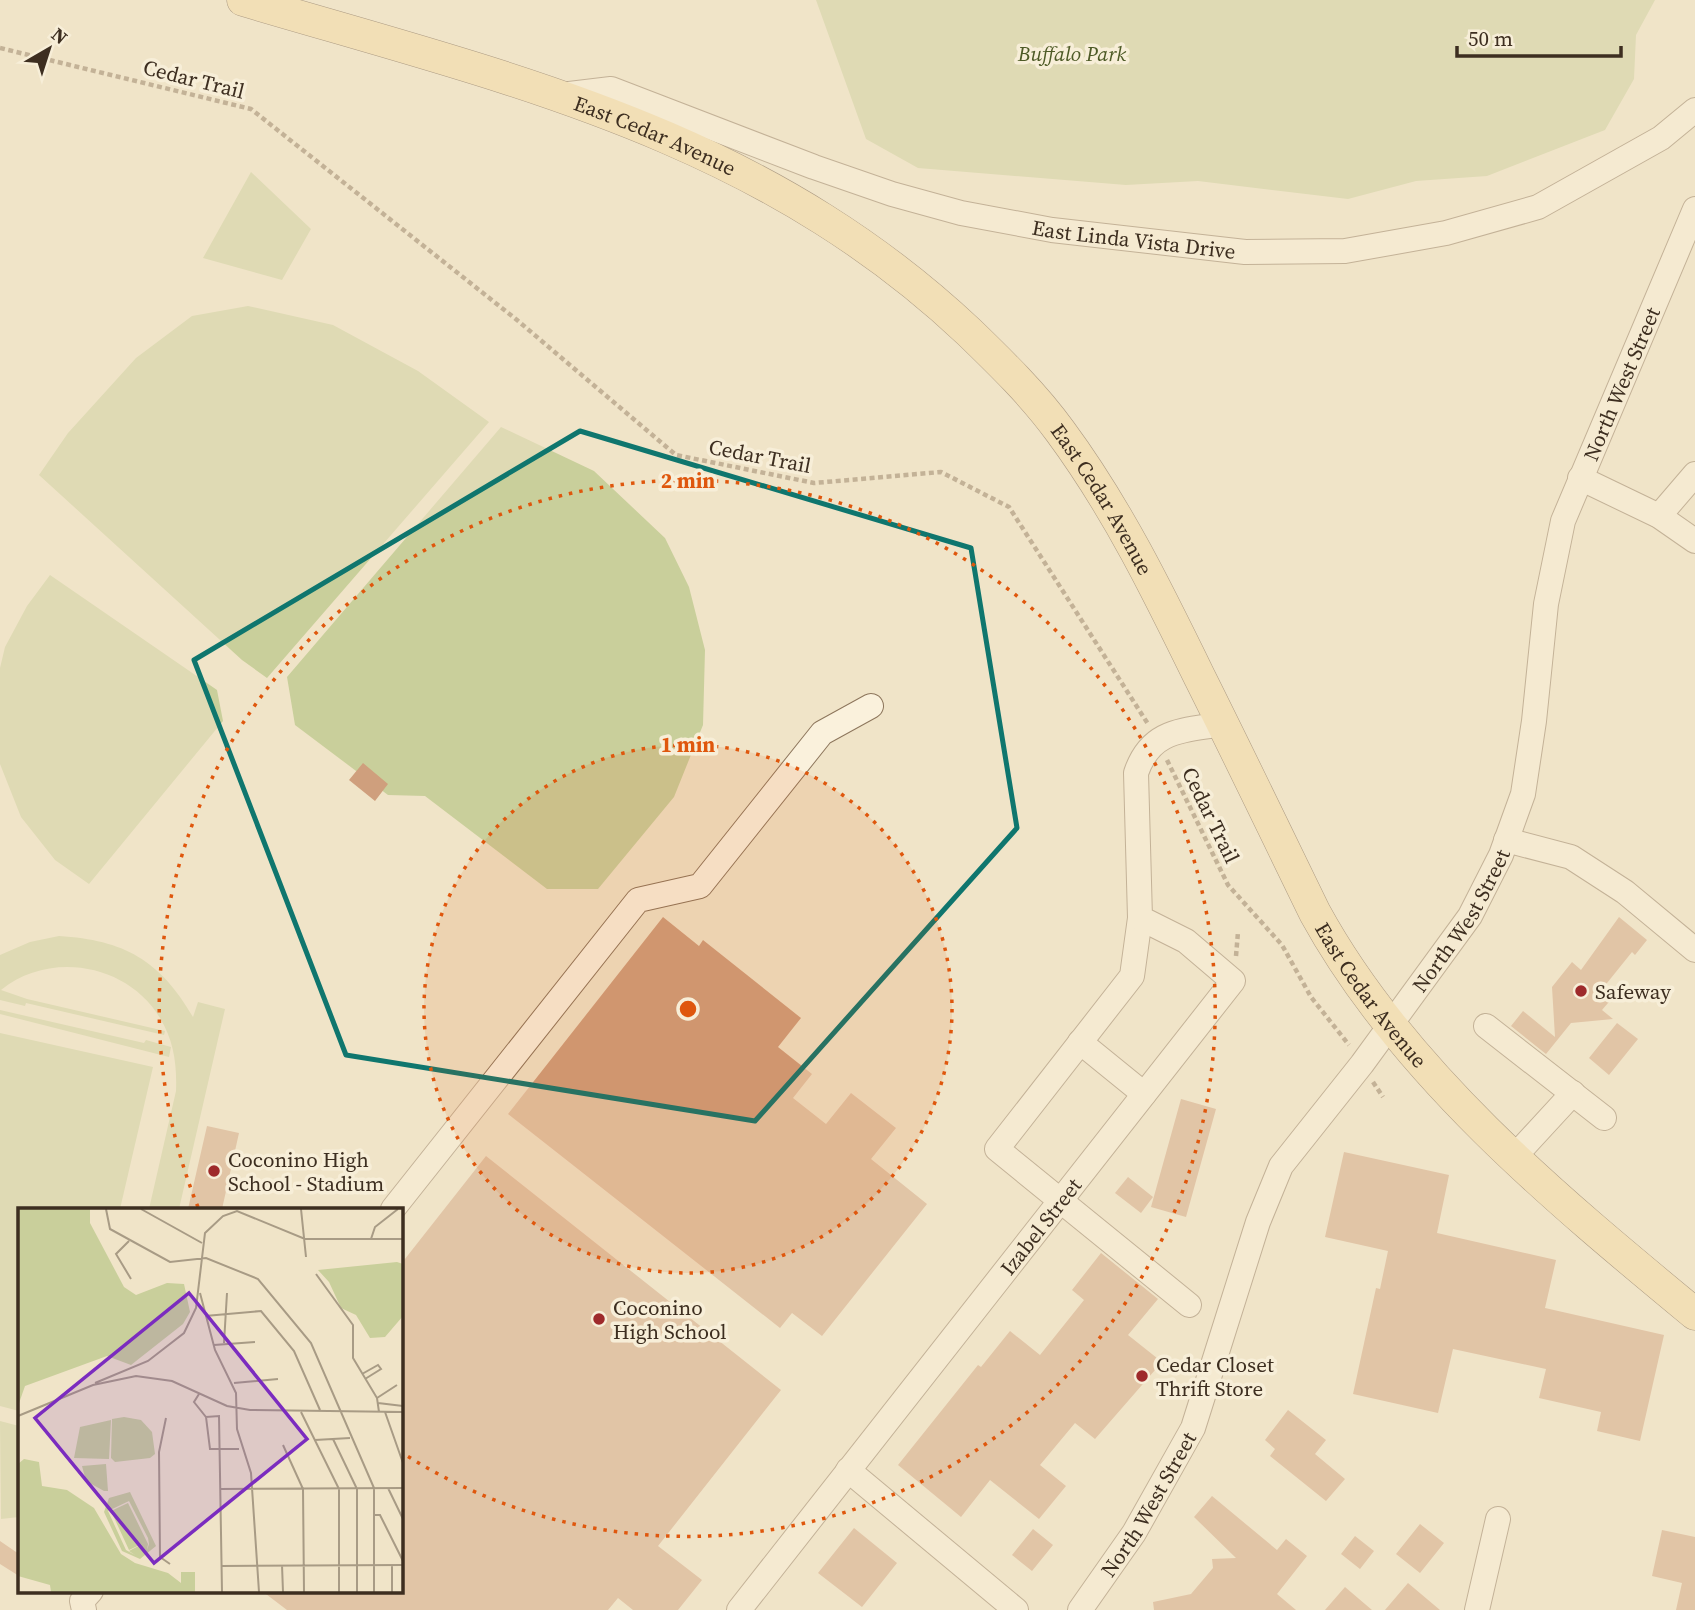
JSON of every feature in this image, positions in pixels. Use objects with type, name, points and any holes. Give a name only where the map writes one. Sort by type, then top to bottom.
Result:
[{"type":"main road","name":"East Cedar Avenue","points":[[243,0],[561,95],[674,138],[785,194],[847,232],[895,268],[990,353],[1058,428],[1104,495],[1142,559],[1338,954],[1390,1024],[1466,1108],[1515,1156],[1695,1314]]},
{"type":"street","name":"East Linda Vista Drive","points":[[561,95],[611,89],[814,167],[892,194],[961,213],[1052,230],[1245,252],[1345,251],[1446,233],[1538,207],[1661,138],[1695,110]]},
{"type":"street","name":"North West Street","points":[[1080,1610],[1134,1533],[1193,1429],[1258,1222],[1281,1166],[1362,1064],[1470,916],[1506,840],[1523,794],[1553,561],[1563,521],[1580,478],[1689,241],[1695,209]]},
{"type":"street","points":[[1659,516],[1695,474]]},
{"type":"street","points":[[1580,478],[1659,516],[1695,541]]},
{"type":"street","points":[[394,1208],[638,900],[700,887],[822,733],[871,706]]},
{"type":"street","points":[[1189,1305],[996,1149],[1132,976],[1140,918],[1136,773],[1148,748],[1175,731],[1223,724]]},
{"type":"street","points":[[1506,840],[1571,857],[1625,892],[1695,950]]},
{"type":"street","name":"Izabel Street","points":[[739,1610],[1233,981],[1186,940],[1140,918]]},
{"type":"street","points":[[1486,1026],[1604,1118]]},
{"type":"street","points":[[1080,1042],[1144,1094]]},
{"type":"street","points":[[1515,1156],[1573,1093]]},
{"type":"street","points":[[848,1470],[1016,1610]]},
{"type":"street","points":[[1477,1610],[1498,1519]]},
{"type":"street","points":[[84,1610],[82,1601],[90,1592]]},
{"type":"path","name":"Cedar Trail","points":[[0,48],[251,109],[517,320],[676,455],[814,483],[941,471],[1009,507],[1158,741],[1228,884],[1282,945],[1311,997],[1342,1034]]},
{"type":"highlighted area","points":[[580,431],[971,548],[1017,828],[755,1121],[346,1055],[194,660]]},
{"type":"green space","name":"Buffalo Park","points":[[816,0],[1655,0],[1636,35],[1634,79],[1605,130],[1487,176],[1416,181],[1348,199],[1198,181],[1126,185],[918,168],[866,139]]},
{"type":"green space","points":[[251,172],[311,229],[282,280],[203,258]]},
{"type":"green space","points":[[248,306],[333,325],[418,371],[489,422],[267,678],[242,660],[39,475],[68,433],[136,358],[192,316]]},
{"type":"green space","points":[[501,427],[594,471],[665,538],[689,587],[705,650],[703,725],[674,797],[598,889],[547,889],[425,796],[388,795],[295,725],[287,677]]},
{"type":"green space","points":[[50,575],[217,690],[223,721],[89,884],[55,860],[21,817],[0,764],[0,668],[5,647],[27,606]]},
{"type":"green space","points":[[59,936],[103,942],[121,948],[153,967],[180,997],[193,1017],[198,1002],[225,1009],[179,1208],[149,1208],[176,1091],[174,1053],[160,1018],[146,1000],[129,985],[109,975],[87,969],[64,967],[42,970],[1,990],[27,999],[165,1031],[164,1035],[26,1003],[25,1006],[0,1000],[0,955],[30,942]]},
{"type":"green space","points":[[0,1010],[144,1043],[146,1040],[171,1047],[169,1057],[0,1014]]},
{"type":"green space","points":[[0,1033],[153,1067],[120,1208],[18,1208],[18,1411],[0,1406]]},
{"type":"green space","points":[[0,1421],[18,1426],[18,1517],[1,1519]]},
{"type":"building","points":[[363,763],[388,784],[375,801],[349,780]]},
{"type":"building","points":[[663,917],[699,946],[703,940],[801,1018],[778,1047],[812,1074],[793,1098],[826,1124],[851,1093],[896,1128],[871,1159],[927,1204],[822,1336],[792,1313],[780,1328],[508,1114]]},
{"type":"building","points":[[1619,917],[1647,940],[1635,955],[1632,952],[1603,988],[1614,996],[1602,1010],[1613,1019],[1571,1023],[1546,1054],[1511,1026],[1523,1011],[1555,1037],[1552,987],[1572,962],[1581,970]]},
{"type":"building","points":[[1617,1023],[1638,1039],[1609,1075],[1589,1058]]},
{"type":"building","points":[[1181,1099],[1216,1109],[1186,1217],[1151,1207]]},
{"type":"building","name":"Coconino High School - Stadium","points":[[207,1126],[239,1133],[222,1208],[188,1208]]},
{"type":"building","points":[[1344,1152],[1449,1175],[1437,1233],[1556,1260],[1545,1308],[1664,1335],[1640,1441],[1597,1431],[1601,1412],[1539,1398],[1546,1369],[1453,1349],[1438,1413],[1353,1394],[1376,1288],[1380,1289],[1388,1251],[1325,1237]]},
{"type":"building","points":[[486,1156],[781,1390],[658,1546],[702,1580],[678,1610],[633,1610],[618,1598],[608,1610],[287,1610],[263,1592],[402,1592],[402,1263]]},
{"type":"building","points":[[1128,1177],[1153,1197],[1141,1213],[1115,1193]]},
{"type":"building","points":[[1101,1253],[1158,1299],[1128,1335],[1162,1362],[1095,1439],[1075,1423],[1040,1465],[1066,1486],[1039,1519],[990,1480],[961,1517],[898,1465],[978,1365],[981,1367],[1010,1331],[1040,1355],[1084,1300],[1072,1290]]},
{"type":"building","points":[[1288,1410],[1326,1440],[1315,1454],[1345,1479],[1326,1501],[1270,1456],[1275,1449],[1265,1440]]},
{"type":"building","points":[[1212,1496],[1277,1550],[1286,1539],[1307,1556],[1277,1594],[1296,1610],[1154,1610],[1153,1602],[1191,1594],[1213,1568],[1212,1559],[1236,1558],[1194,1517]]},
{"type":"building","points":[[1420,1524],[1444,1543],[1420,1573],[1396,1554]]},
{"type":"building","points":[[854,1528],[897,1563],[862,1607],[818,1573]]},
{"type":"building","points":[[1033,1529],[1053,1545],[1032,1571],[1012,1555]]},
{"type":"building","points":[[1662,1530],[1695,1537],[1695,1610],[1676,1610],[1682,1583],[1652,1576]]},
{"type":"building","points":[[1355,1536],[1374,1551],[1360,1569],[1341,1554]]},
{"type":"building","points":[[0,1541],[18,1553],[18,1575],[0,1564]]},
{"type":"building","points":[[1408,1583],[1440,1610],[1385,1610]]},
{"type":"building","points":[[1345,1587],[1372,1610],[1325,1610]]},
{"type":"place","name":"Safeway","points":[[1581,991]]},
{"type":"place","name":"Coconino High School - Stadium","points":[[214,1171]]},
{"type":"place","name":"Coconino High School","points":[[599,1319]]},
{"type":"place","name":"Cedar Closet Thrift Store","points":[[1142,1376]]}]
